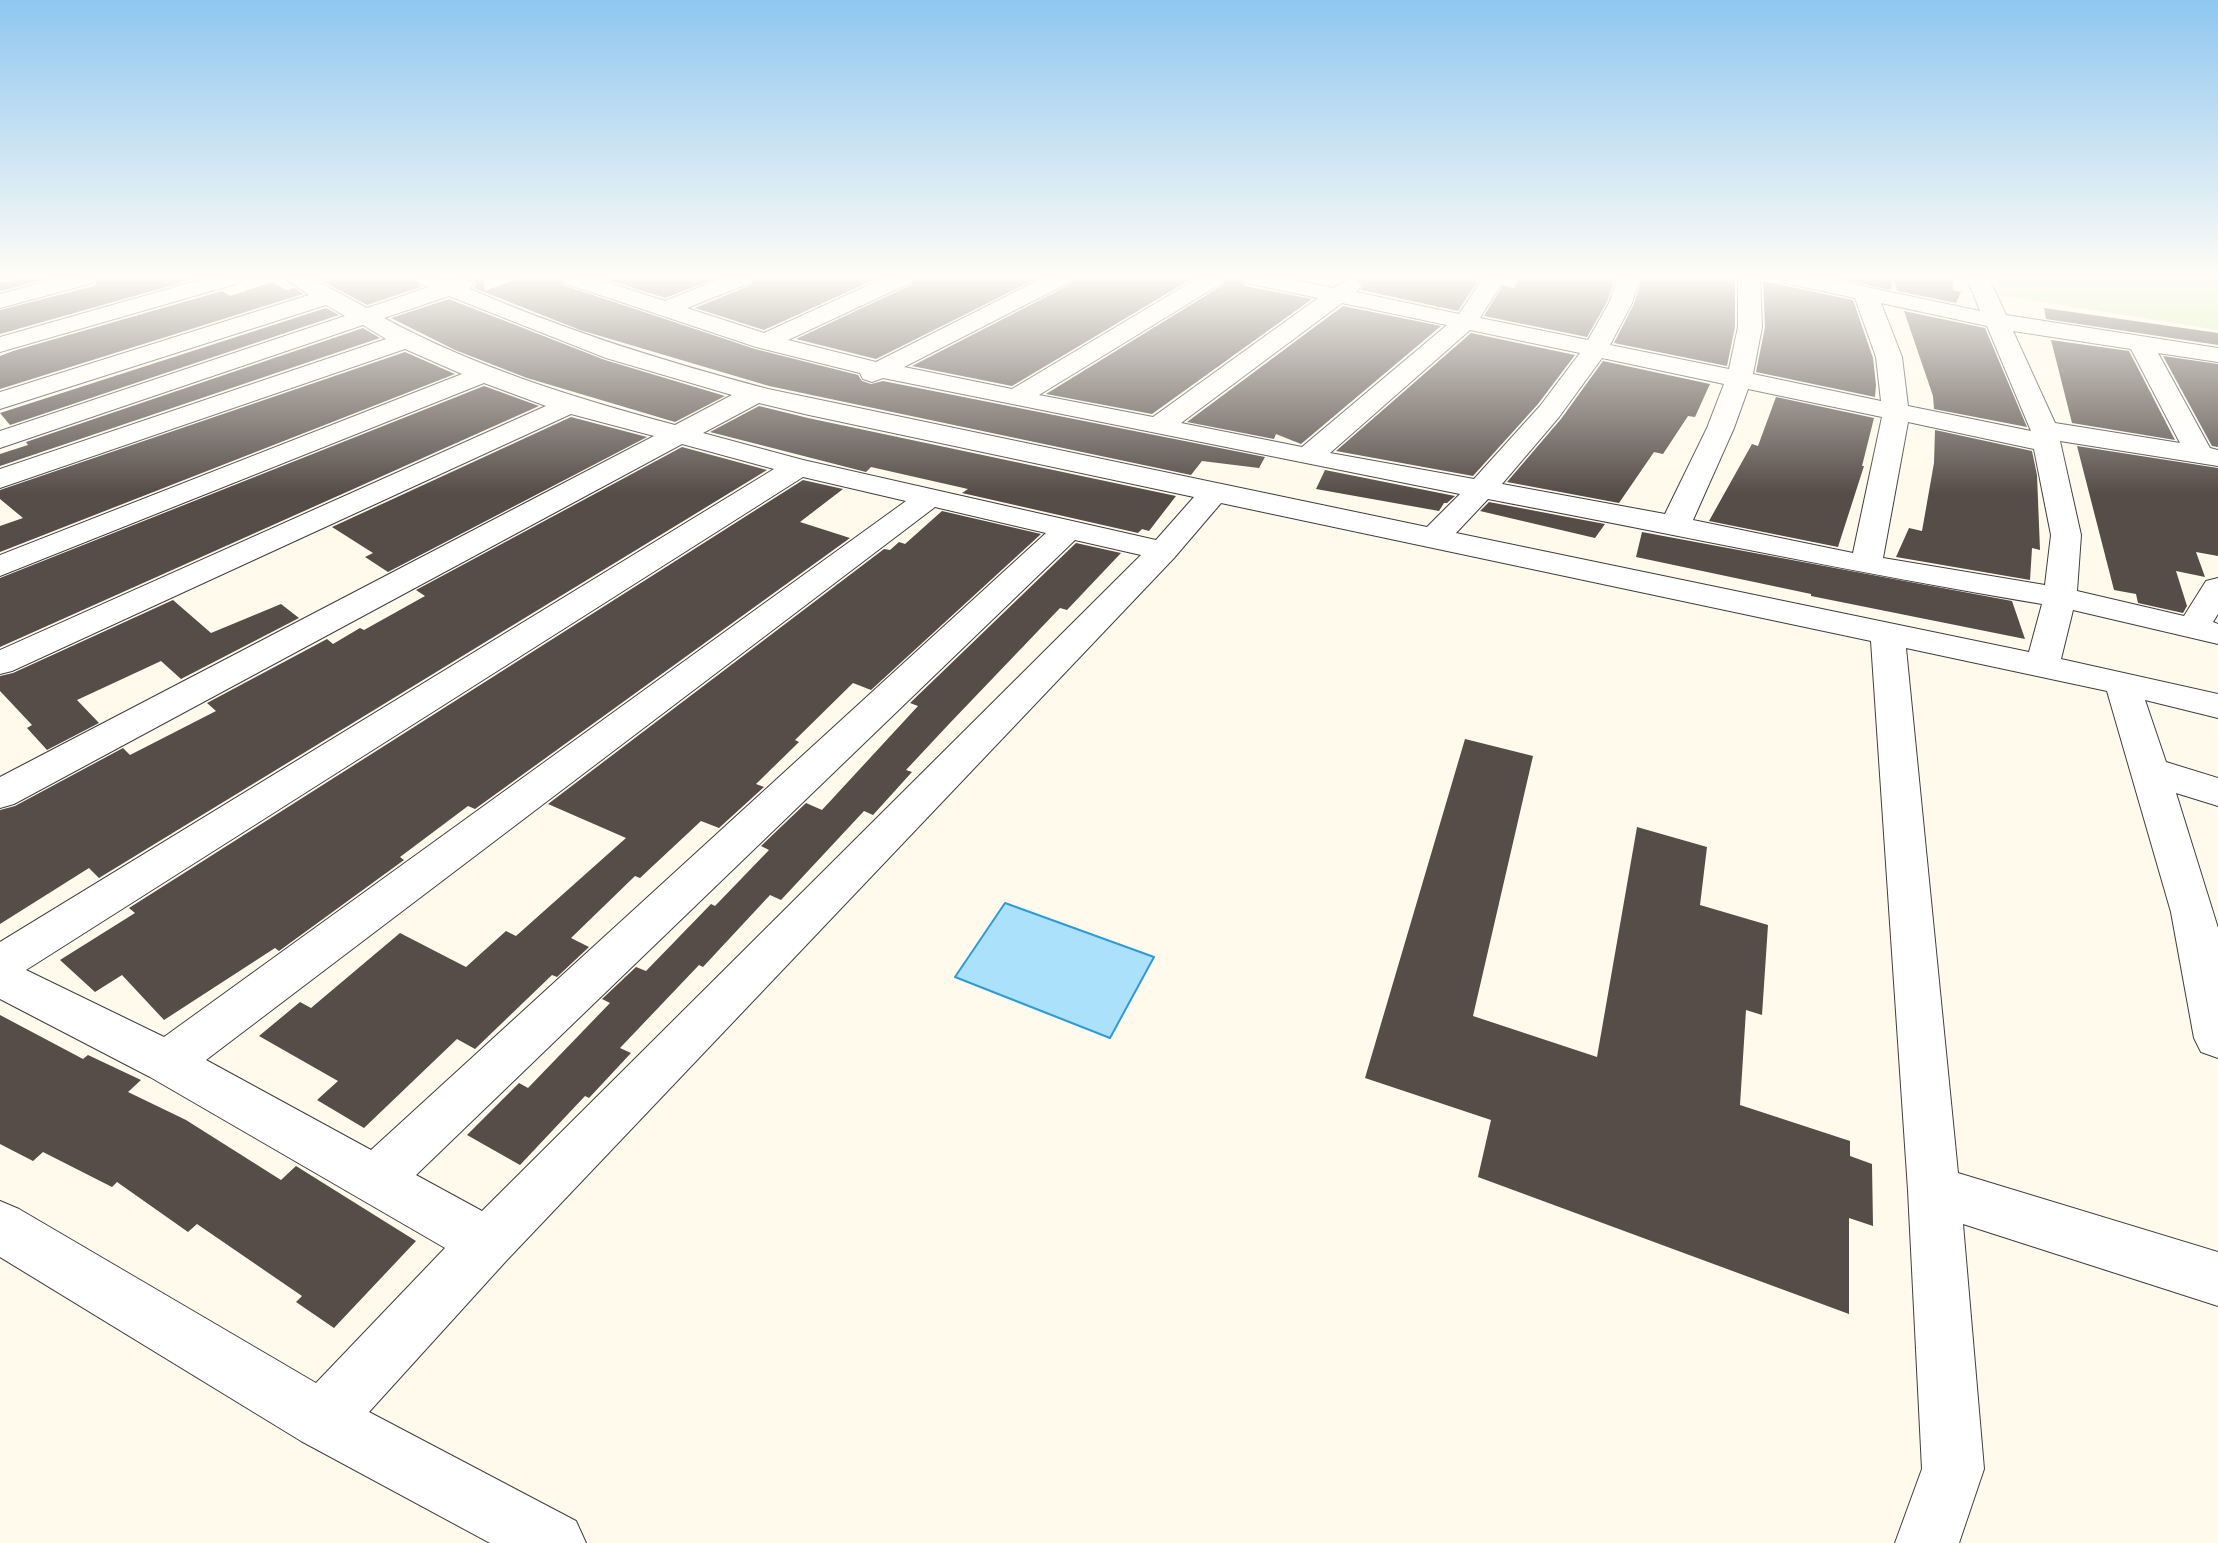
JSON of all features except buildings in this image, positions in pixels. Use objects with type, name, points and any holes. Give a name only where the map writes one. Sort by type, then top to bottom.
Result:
[{"type":"street","points":[[0,401],[162,350]]},
{"type":"street","points":[[0,440],[265,350]]},
{"type":"street","points":[[0,479],[377,350]]},
{"type":"street","points":[[429,350],[484,374],[569,405],[679,436],[799,467],[1163,551]]},
{"type":"street","points":[[612,350],[755,394],[809,407],[2122,683],[2218,706]]},
{"type":"street","points":[[798,350],[879,370],[1308,457],[1482,487],[1866,565],[2060,597],[2205,630],[2218,588]]},
{"type":"street","points":[[809,407],[918,350]]},
{"type":"street","points":[[1017,397],[1095,350]]},
{"type":"street","points":[[1158,427],[1265,350]]},
{"type":"street","points":[[1308,457],[1432,350]]},
{"type":"street","points":[[1434,538],[1551,411],[1595,350]]},
{"type":"street","points":[[1605,350],[1896,413],[2045,437],[2209,456]]},
{"type":"street","points":[[1675,525],[1719,429],[1738,379],[1745,350]]},
{"type":"street","points":[[1866,565],[1896,413],[1886,350]]},
{"type":"street","points":[[2008,350],[2045,437],[2066,535],[2060,597],[2042,667]]},
{"type":"street","points":[[2144,350],[2209,456]]},
{"type":"street","points":[[2180,350],[2218,355]]},
{"type":"street","points":[[0,566],[484,374]]},
{"type":"street","points":[[0,793],[755,394]]},
{"type":"street","points":[[0,663],[569,405]]},
{"type":"street","points":[[0,964],[799,467]]},
{"type":"street","points":[[322,1420],[487,1243],[1163,551],[1213,494]]},
{"type":"street","points":[[167,1062],[930,497]]},
{"type":"street","points":[[376,1180],[1069,529]]},
{"type":"street","points":[[1887,634],[1934,1190],[1953,1469],[1927,1543]]},
{"type":"street","points":[[2122,683],[2147,770],[2206,916],[2218,1038]]},
{"type":"street","points":[[2147,770],[2218,792]]},
{"type":"street","points":[[0,978],[167,1062],[487,1243]]},
{"type":"street","points":[[1934,1190],[2218,1279]]},
{"type":"street","points":[[0,1227],[322,1420],[554,1543]]},
{"type":"water","points":[[1005,903],[1154,957],[1110,1038],[955,977]]}]
